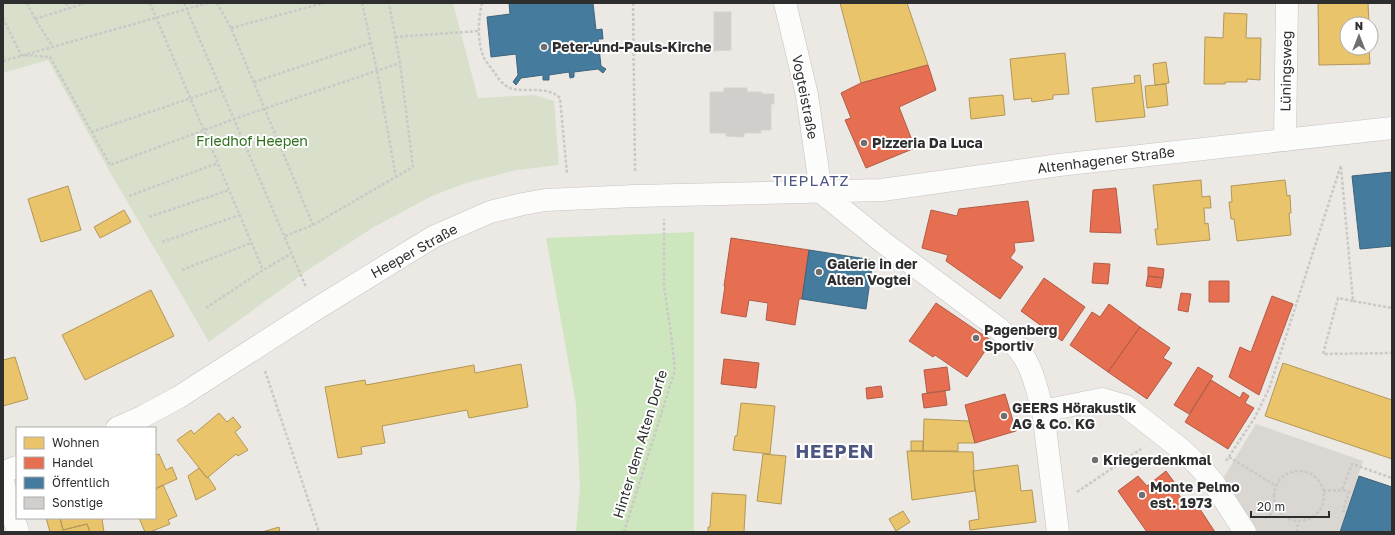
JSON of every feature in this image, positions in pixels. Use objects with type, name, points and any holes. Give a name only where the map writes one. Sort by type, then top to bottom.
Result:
[{"type":"main road","name":"Vogteistraße","points":[[785,3],[807,95],[821,192]]},
{"type":"main road","name":"Lüningsweg","points":[[1285,140],[1287,3]]},
{"type":"main road","name":"Altenhagener Straße","points":[[821,192],[882,190],[1058,165],[1392,128]]},
{"type":"main road","name":"Heeper Straße","points":[[120,427],[179,396],[433,237],[490,212],[545,200],[569,198],[821,192]]},
{"type":"main road","points":[[821,192],[884,242],[997,327],[1024,357],[1029,366],[1043,411],[1058,532]]},
{"type":"main road","points":[[1043,411],[1102,399],[1126,406],[1182,450],[1213,482],[1245,532]]},
{"type":"main road","points":[[3,472],[16,467]]},
{"type":"main road","points":[[3,482],[18,532]]},
{"type":"path","points":[[27,3],[35,19],[53,47]]},
{"type":"path","points":[[66,3],[68,8]]},
{"type":"path","points":[[35,19],[86,3]]},
{"type":"path","points":[[150,3],[263,270]]},
{"type":"path","points":[[184,3],[316,309]]},
{"type":"path","points":[[3,61],[208,3]]},
{"type":"path","points":[[218,3],[231,28],[313,225]]},
{"type":"path","points":[[231,28],[324,3]]},
{"type":"path","points":[[362,3],[377,71],[396,177]]},
{"type":"path","points":[[285,236],[313,225],[414,167],[400,63],[389,3]]},
{"type":"path","points":[[482,3],[479,15],[481,49],[485,59],[500,82],[512,89],[546,91],[555,93],[560,98],[569,198]]},
{"type":"path","points":[[633,3],[636,196]]},
{"type":"path","points":[[3,18],[22,56]]},
{"type":"path","points":[[395,37],[480,31]]},
{"type":"path","points":[[254,82],[371,43]]},
{"type":"path","points":[[22,56],[50,57],[110,165],[265,108],[400,63]]},
{"type":"path","points":[[91,132],[221,88]]},
{"type":"path","points":[[129,196],[218,163]]},
{"type":"path","points":[[1213,482],[1254,419],[1270,389],[1341,165],[1353,301]]},
{"type":"path","points":[[149,217],[229,190]]},
{"type":"path","name":"Hinter dem Alten Dorfe","points":[[624,532],[675,370],[664,286],[664,195]]},
{"type":"path","points":[[162,242],[240,215]]},
{"type":"path","points":[[182,270],[251,243]]},
{"type":"path","points":[[206,308],[292,252]]},
{"type":"path","points":[[1392,308],[1338,298],[1323,354],[1392,353]]},
{"type":"path","points":[[256,348],[319,532]]},
{"type":"path","points":[[1055,507],[1163,434]]},
{"type":"path","points":[[1229,457],[1276,486]]},
{"type":"path","points":[[1342,490],[1352,464],[1392,478]]},
{"type":"path","points":[[1295,471],[1303,471],[1318,479],[1323,491],[1323,503],[1319,510],[1306,520],[1290,519],[1283,515],[1274,502],[1276,486],[1280,479],[1295,471]]},
{"type":"path","points":[[1323,491],[1342,490],[1349,492],[1343,510],[1346,511]]},
{"type":"path","points":[[1297,532],[1298,520]]},
{"type":"green space","name":"Friedhof Heepen","points":[[3,3],[453,3],[478,98],[534,95],[554,101],[559,165],[517,170],[466,183],[432,196],[374,227],[311,268],[209,342],[107,167],[48,60],[3,73]]},
{"type":"green space","points":[[694,232],[694,532],[576,532],[580,487],[576,404],[546,238]]},
{"type":"shaded area","points":[[1256,424],[1363,461],[1340,532],[1256,532],[1222,480]]},
{"type":"building: Wohnen","points":[[840,3],[907,3],[928,65],[861,83]]},
{"type":"building: Wohnen","points":[[1318,3],[1368,3],[1369,16],[1339,16],[1339,56],[1370,56],[1370,64],[1319,65]]},
{"type":"building: Wohnen","points":[[1224,13],[1247,14],[1246,38],[1261,38],[1260,80],[1247,79],[1247,82],[1204,84],[1205,37],[1223,38]]},
{"type":"building: Wohnen","points":[[1065,53],[1069,94],[1053,95],[1053,99],[1032,102],[1031,98],[1014,100],[1010,59]]},
{"type":"building: Wohnen","points":[[1166,62],[1169,83],[1155,85],[1153,64]]},
{"type":"building: Wohnen","points":[[1140,75],[1145,117],[1096,122],[1092,88],[1135,83],[1134,76]]},
{"type":"building: Wohnen","points":[[1166,84],[1168,105],[1147,108],[1145,86]]},
{"type":"building: Wohnen","points":[[1003,95],[1005,115],[971,119],[969,98]]},
{"type":"building: Wohnen","points":[[1201,180],[1202,197],[1210,196],[1211,208],[1204,208],[1205,224],[1208,223],[1210,240],[1157,245],[1155,229],[1158,229],[1153,185]]},
{"type":"building: Wohnen","points":[[1285,180],[1287,196],[1290,195],[1291,213],[1289,213],[1291,235],[1237,241],[1234,219],[1231,219],[1229,202],[1232,202],[1231,186]]},
{"type":"building: Wohnen","points":[[68,186],[81,230],[41,242],[28,199]]},
{"type":"building: Wohnen","points":[[124,210],[131,222],[100,238],[94,227]]},
{"type":"building: Wohnen","points":[[151,290],[174,336],[85,380],[62,335]]},
{"type":"building: Wohnen","points":[[15,357],[28,399],[3,406],[3,360]]},
{"type":"building: Wohnen","points":[[1283,363],[1392,400],[1392,459],[1265,416]]},
{"type":"building: Wohnen","points":[[521,364],[528,407],[469,418],[467,410],[382,426],[385,443],[361,447],[362,454],[338,458],[325,387],[365,380],[366,385],[474,365],[475,373]]},
{"type":"building: Wohnen","points":[[741,403],[775,406],[770,454],[733,450],[735,436],[737,436]]},
{"type":"building: Wohnen","points":[[219,413],[227,422],[233,417],[241,427],[235,432],[248,450],[238,456],[236,454],[207,478],[177,440],[191,430],[194,434]]},
{"type":"building: Wohnen","points":[[924,419],[969,421],[975,443],[958,443],[958,451],[923,451]]},
{"type":"building: Wohnen","points":[[911,441],[923,441],[923,451],[911,451]]},
{"type":"building: Wohnen","points":[[907,451],[973,452],[975,491],[912,500]]},
{"type":"building: Wohnen","points":[[159,454],[166,470],[172,467],[177,479],[156,489],[156,455]]},
{"type":"building: Wohnen","points":[[763,454],[786,456],[781,504],[757,501]]},
{"type":"building: Wohnen","points":[[1018,465],[1021,491],[1032,490],[1036,522],[970,530],[969,521],[979,519],[973,471]]},
{"type":"building: Wohnen","points":[[199,468],[207,478],[208,477],[216,489],[196,500],[188,476]]},
{"type":"building: Wohnen","points":[[163,485],[177,516],[168,520],[170,524],[150,532],[145,532],[139,519],[156,519],[156,488]]},
{"type":"building: Wohnen","points":[[712,493],[746,495],[744,532],[708,532],[708,527],[710,527]]},
{"type":"building: Wohnen","points":[[903,511],[910,522],[896,531],[889,519]]},
{"type":"building: Wohnen","points":[[46,519],[60,519],[63,530],[87,524],[90,532],[50,532]]},
{"type":"building: Wohnen","points":[[60,519],[102,519],[104,532],[90,532],[87,524],[63,530]]},
{"type":"building: Wohnen","points":[[279,527],[280,532],[262,532]]},
{"type":"building: Handel","points":[[928,65],[936,90],[899,107],[915,148],[866,168],[845,120],[851,118],[841,93],[861,83]]},
{"type":"building: Handel","points":[[1116,188],[1121,233],[1090,232],[1093,190]]},
{"type":"building: Handel","points":[[1028,201],[1034,241],[1014,243],[1015,251],[1010,258],[1023,267],[1000,299],[946,261],[948,255],[922,248],[931,210],[957,216],[959,209]]},
{"type":"building: Handel","points":[[731,238],[809,250],[802,299],[799,299],[795,325],[766,320],[768,303],[749,300],[746,317],[721,313]]},
{"type":"building: Handel","points":[[1094,263],[1110,264],[1108,284],[1092,283]]},
{"type":"building: Handel","points":[[1148,267],[1164,269],[1163,278],[1148,276]]},
{"type":"building: Handel","points":[[1148,276],[1163,278],[1161,288],[1146,286]]},
{"type":"building: Handel","points":[[1044,278],[1085,307],[1062,341],[1021,311]]},
{"type":"building: Handel","points":[[1209,281],[1229,281],[1229,302],[1209,302]]},
{"type":"building: Handel","points":[[1181,293],[1191,294],[1188,312],[1178,310]]},
{"type":"building: Handel","points":[[1272,296],[1293,304],[1259,395],[1229,377],[1240,347],[1251,352]]},
{"type":"building: Handel","points":[[936,303],[992,341],[967,377],[935,355],[933,357],[909,341]]},
{"type":"building: Handel","points":[[1109,304],[1140,327],[1108,372],[1070,345],[1092,312],[1100,317]]},
{"type":"building: Handel","points":[[1140,327],[1170,348],[1163,358],[1172,363],[1147,399],[1108,372]]},
{"type":"building: Handel","points":[[724,359],[759,363],[756,388],[721,384]]},
{"type":"building: Handel","points":[[947,367],[950,390],[927,393],[924,370]]},
{"type":"building: Handel","points":[[1198,367],[1213,376],[1189,414],[1174,405]]},
{"type":"building: Handel","points":[[1211,380],[1240,398],[1243,392],[1249,396],[1245,403],[1254,408],[1228,449],[1185,422]]},
{"type":"building: Handel","points":[[881,386],[883,397],[867,399],[866,388]]},
{"type":"building: Handel","points":[[945,391],[947,405],[924,408],[922,394]]},
{"type":"building: Handel","points":[[1005,394],[1016,431],[975,443],[965,405]]},
{"type":"building: Handel","points":[[1166,471],[1177,486],[1174,488],[1186,505],[1194,500],[1215,532],[1147,532],[1118,491],[1138,476],[1147,486]]},
{"type":"building: Öffentlich","name":"Peter-und-Pauls-Kirche","points":[[509,3],[593,3],[596,30],[602,29],[603,39],[598,39],[601,66],[606,69],[603,73],[598,69],[574,72],[574,77],[570,78],[569,72],[549,75],[549,80],[543,80],[543,75],[521,78],[516,85],[513,82],[518,75],[516,54],[491,57],[487,17],[510,14]]},
{"type":"building: Öffentlich","points":[[1392,172],[1392,246],[1360,249],[1352,176]]},
{"type":"building: Öffentlich","points":[[809,250],[873,260],[866,309],[802,299]]},
{"type":"building: Öffentlich","points":[[1359,476],[1392,487],[1392,532],[1340,532]]},
{"type":"building: Sonstige","points":[[714,12],[731,12],[731,50],[714,51]]},
{"type":"building: Sonstige","points":[[724,88],[747,88],[747,92],[774,94],[774,104],[771,104],[771,130],[761,130],[761,133],[744,133],[744,137],[726,136],[726,133],[710,133],[710,92],[724,92]]},
{"type":"place","name":"Peter-und-Pauls-Kirche","points":[[544,47]]},
{"type":"place","name":"Pizzeria Da Luca","points":[[864,143]]},
{"type":"place","name":"Galerie in der Alten Vogtei","points":[[819,272]]},
{"type":"place","name":"Pagenberg Sportiv","points":[[976,338]]},
{"type":"place","name":"GEERS Hörakustik AG & Co. KG","points":[[1004,416]]},
{"type":"place","name":"Kriegerdenkmal","points":[[1095,460]]},
{"type":"place","name":"Monte Pelmo est. 1973","points":[[1142,495]]},
{"type":"district","name":"TIEPLATZ","points":[[811,181]]},
{"type":"district","name":"HEEPEN","points":[[835,452]]}]
